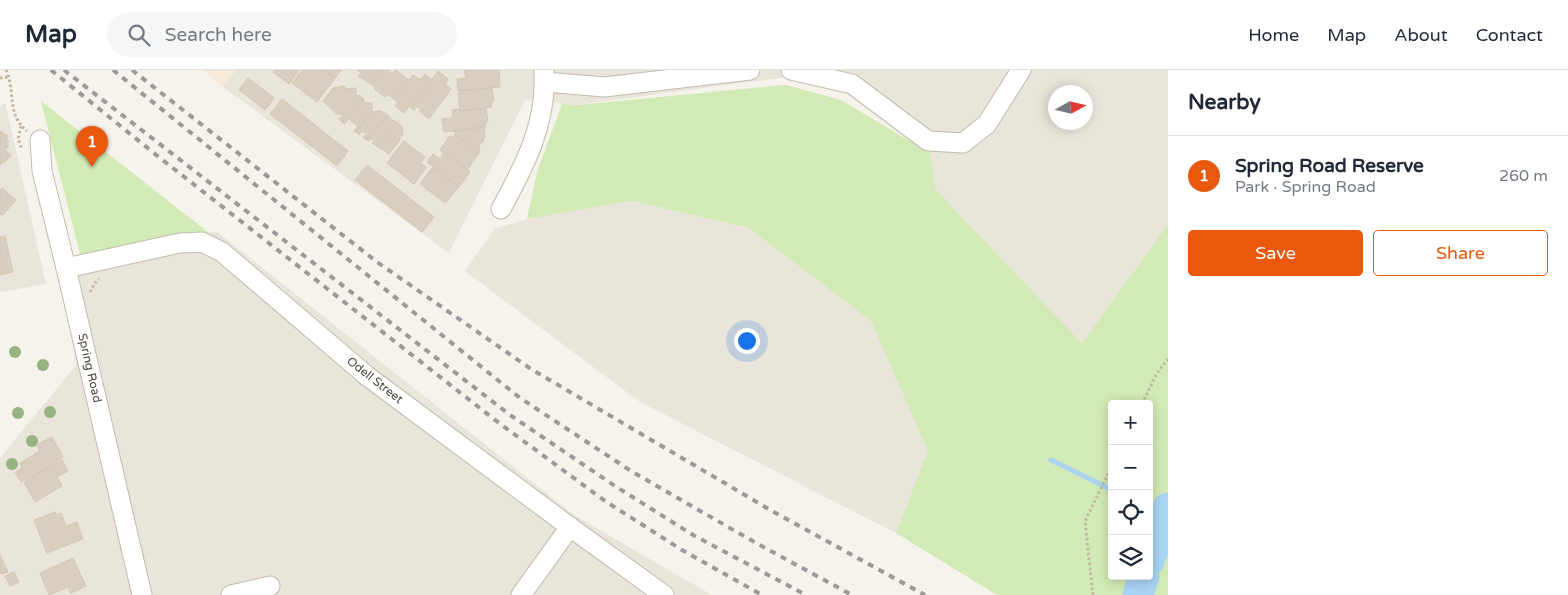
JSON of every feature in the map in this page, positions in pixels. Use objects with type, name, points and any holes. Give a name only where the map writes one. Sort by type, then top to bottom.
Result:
[{"type":"street","points":[[501,209],[523,170],[542,115],[544,76],[604,88],[750,70]]},
{"type":"street","points":[[791,70],[852,84],[928,140],[963,143],[987,124],[1021,70]]},
{"type":"street","name":"Spring Road","points":[[40,140],[42,171],[142,595]]},
{"type":"street","name":"Odell Street","points":[[66,268],[180,243],[202,242],[222,252],[367,376],[664,595]]},
{"type":"street","points":[[521,595],[570,527]]},
{"type":"street","points":[[231,595],[270,586]]},
{"type":"path","points":[[6,70],[9,77],[16,120],[40,140]]},
{"type":"path","points":[[0,78],[9,77]]},
{"type":"path","points":[[77,315],[89,311],[87,303],[90,291],[101,278]]},
{"type":"path","points":[[1144,400],[1157,373],[1168,359]]},
{"type":"path","points":[[1093,595],[1085,521],[1108,474]]},
{"type":"shaded area","points":[[203,70],[236,70],[223,87]]},
{"type":"shaded area","points":[[236,70],[1168,70],[1168,224],[1082,343],[936,190],[928,143],[849,94],[787,77],[576,105],[525,100],[449,253],[223,87]]},
{"type":"shaded area","points":[[5,102],[46,284],[0,292],[0,107]]},
{"type":"shaded area","points":[[632,201],[749,228],[871,321],[929,451],[896,533],[640,402],[465,271],[495,228],[555,212]]},
{"type":"shaded area","points":[[216,231],[574,515],[712,595],[0,595],[0,458],[76,365],[63,284],[79,263]]},
{"type":"green space","points":[[786,85],[841,100],[930,153],[936,190],[1082,343],[1168,224],[1168,595],[997,595],[896,533],[928,451],[871,321],[749,228],[632,201],[527,219],[537,172],[562,104],[577,105]]},
{"type":"green space","points":[[41,101],[209,233],[81,258]]},
{"type":"building","points":[[275,70],[299,70],[289,84],[273,72]]},
{"type":"building","points":[[302,70],[325,70],[335,78],[317,102],[292,83]]},
{"type":"building","points":[[325,70],[341,70],[335,78]]},
{"type":"building","points":[[357,70],[382,70],[371,84],[358,76],[361,73]]},
{"type":"building","points":[[382,70],[388,70],[392,73],[396,70],[410,81],[395,100],[387,94],[385,97],[374,89],[376,88],[371,84]]},
{"type":"building","points":[[464,70],[499,70],[500,87],[458,91],[457,79],[466,78]]},
{"type":"building","points":[[438,71],[448,79],[445,84],[451,89],[429,119],[419,111],[421,109],[417,106],[414,110],[411,108]]},
{"type":"building","points":[[425,74],[432,80],[411,108],[409,106],[404,113],[395,106],[398,102],[395,100],[413,75],[420,80]]},
{"type":"building","points":[[248,78],[274,98],[265,110],[239,90]]},
{"type":"building","points":[[345,86],[345,89],[356,88],[356,96],[359,95],[363,98],[342,122],[339,119],[342,116],[339,113],[338,115],[323,101],[333,88]]},
{"type":"building","points":[[492,88],[494,101],[491,101],[492,107],[460,111],[458,93],[461,93],[460,91]]},
{"type":"building","points":[[363,98],[365,103],[372,103],[372,112],[356,132],[354,131],[358,126],[349,119],[344,124],[342,122]]},
{"type":"building","points":[[282,99],[348,151],[337,166],[270,114]]},
{"type":"building","points":[[486,108],[488,122],[485,122],[486,127],[444,132],[442,119],[453,118],[452,110]]},
{"type":"building","points":[[381,111],[388,115],[367,140],[363,138],[367,134],[362,131],[359,135],[356,132],[372,112]]},
{"type":"building","points":[[388,115],[391,120],[397,123],[378,147],[372,143],[374,141],[371,138],[369,141],[367,140]]},
{"type":"building","points":[[397,122],[402,126],[403,136],[400,136],[400,140],[389,154],[378,147]]},
{"type":"building","points":[[484,127],[485,135],[483,142],[480,143],[479,153],[455,135],[454,131]]},
{"type":"building","points":[[0,131],[8,136],[6,139],[9,142],[6,144],[9,146],[5,150],[11,155],[0,165]]},
{"type":"building","points":[[455,135],[479,153],[467,170],[440,150],[450,136],[453,138]]},
{"type":"building","points":[[404,141],[425,157],[420,163],[426,167],[414,184],[387,163]]},
{"type":"building","points":[[444,152],[470,172],[459,187],[427,162],[433,154],[440,159]]},
{"type":"building","points":[[367,165],[434,217],[422,232],[355,180]]},
{"type":"building","points":[[433,167],[459,187],[445,203],[420,184]]},
{"type":"building","points":[[2,188],[16,200],[3,215],[0,215],[0,191]]},
{"type":"building","points":[[5,236],[13,272],[0,275],[0,237]]},
{"type":"building","points":[[52,437],[63,457],[30,479],[29,477],[21,482],[15,472],[22,468],[20,463],[40,451],[37,445]]},
{"type":"building","points":[[62,460],[68,471],[57,477],[62,486],[35,502],[24,482]]},
{"type":"building","points":[[55,512],[56,515],[61,513],[66,526],[77,522],[83,539],[47,553],[34,520]]},
{"type":"building","points":[[0,555],[8,572],[1,574],[0,572]]},
{"type":"building","points":[[73,558],[86,586],[71,593],[68,587],[49,595],[40,573]]},
{"type":"building","points":[[14,572],[19,582],[10,586],[5,576]]},
{"type":"waterway","points":[[1051,460],[1108,488]]},
{"type":"waterway","points":[[1153,550],[1168,508]]},
{"type":"waterway","points":[[1153,510],[1164,516]]},
{"type":"waterway","points":[[1138,595],[1143,580]]},
{"type":"railway","points":[[51,70],[160,158],[499,423],[605,501],[682,550],[762,595]]},
{"type":"railway","points":[[64,70],[510,415],[615,486],[693,535],[806,595]]},
{"type":"railway","points":[[113,70],[520,398],[631,471],[756,543],[852,595]]},
{"type":"railway","points":[[132,70],[377,262],[531,369],[772,511],[925,595]]},
{"type":"place","name":"Spring Road Reserve","points":[[92,167]]}]
